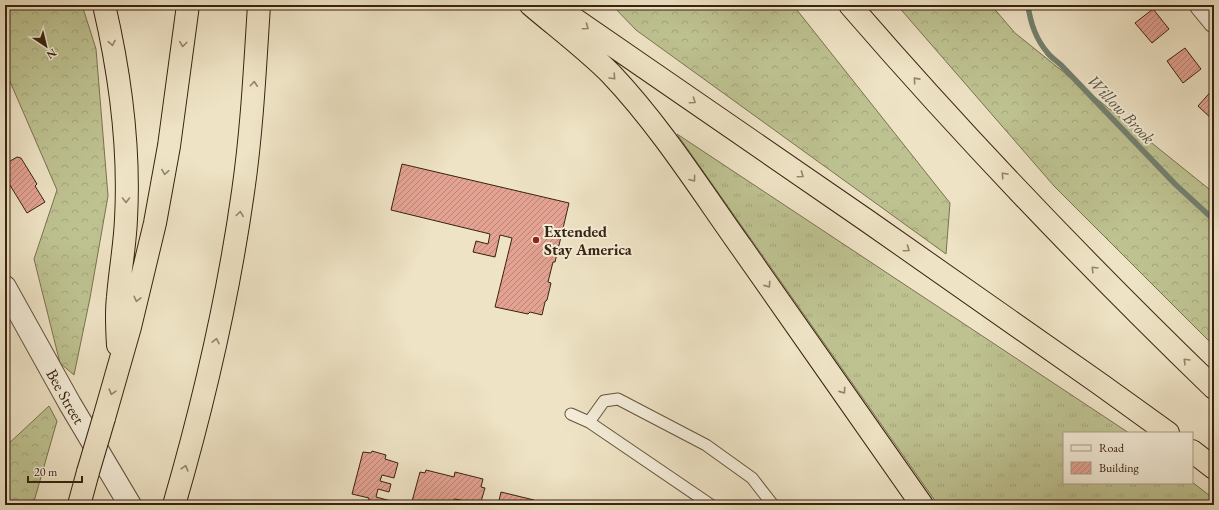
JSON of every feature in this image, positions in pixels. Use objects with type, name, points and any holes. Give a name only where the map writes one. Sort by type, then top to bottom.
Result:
[{"type":"highway","points":[[104,5],[117,72],[126,156],[126,217],[117,307],[119,365]]},
{"type":"highway","points":[[79,505],[140,288],[161,196],[188,5]]},
{"type":"highway","points":[[174,505],[204,397],[220,326],[233,256],[246,164],[259,5]]},
{"type":"highway","points":[[256,49],[272,5]]},
{"type":"highway","points":[[531,5],[576,41],[600,63],[625,90],[651,122],[699,187],[922,505]]},
{"type":"highway","points":[[554,5],[866,220],[1167,432]]},
{"type":"highway","points":[[850,5],[946,113],[1032,206],[1214,388]]},
{"type":"highway","points":[[1193,452],[1214,468]]},
{"type":"street","points":[[1200,5],[1214,22]]},
{"type":"street","name":"Bee Street","points":[[5,287],[74,410],[130,505]]},
{"type":"lane","points":[[589,422],[604,401],[618,399],[706,445],[752,478],[773,505]]},
{"type":"lane","points":[[570,414],[589,422],[711,505]]},
{"type":"green space","points":[[5,5],[82,5],[96,49],[108,196],[90,298],[74,375],[60,363],[34,259],[57,190],[5,70]]},
{"type":"green space","points":[[612,5],[793,5],[950,203],[946,254],[636,30]]},
{"type":"green space","points":[[897,5],[991,5],[1015,33],[1214,193],[1214,346],[1054,186]]},
{"type":"green space","points":[[677,134],[1127,432],[1063,432],[1063,484],[1193,484],[1193,483],[1214,499],[1214,505],[938,505]]},
{"type":"green space","points":[[49,406],[57,421],[33,505],[5,505],[5,447]]},
{"type":"building","points":[[1153,9],[1169,29],[1152,43],[1135,23]]},
{"type":"building","points":[[1185,48],[1201,69],[1183,83],[1167,61]]},
{"type":"building","points":[[1214,88],[1214,121],[1198,106]]},
{"type":"building","points":[[17,157],[21,158],[37,184],[35,186],[45,202],[27,213],[5,177],[5,164]]},
{"type":"building","name":"Extended Stay America","points":[[402,164],[569,203],[555,262],[553,262],[548,282],[551,283],[542,315],[530,312],[528,314],[495,307],[512,238],[500,235],[495,257],[473,252],[476,241],[488,244],[490,234],[391,210]]},
{"type":"building","points":[[372,451],[386,455],[385,459],[398,463],[394,478],[382,475],[380,481],[391,484],[389,492],[378,489],[376,497],[391,501],[390,505],[368,505],[369,498],[352,494],[363,452],[371,453]]},
{"type":"building","points":[[426,470],[454,477],[455,472],[483,479],[481,487],[485,488],[480,505],[460,505],[461,500],[454,499],[452,505],[411,505],[420,472],[425,473]]},
{"type":"building","points":[[501,492],[534,500],[533,505],[498,505]]},
{"type":"building","points":[[358,502],[368,505],[357,505]]},
{"type":"waterway","name":"Willow Brook","points":[[1028,5],[1034,30],[1048,54],[1061,65],[1175,184],[1214,220]]},
{"type":"place","name":"Extended Stay America","points":[[536,240]]}]
